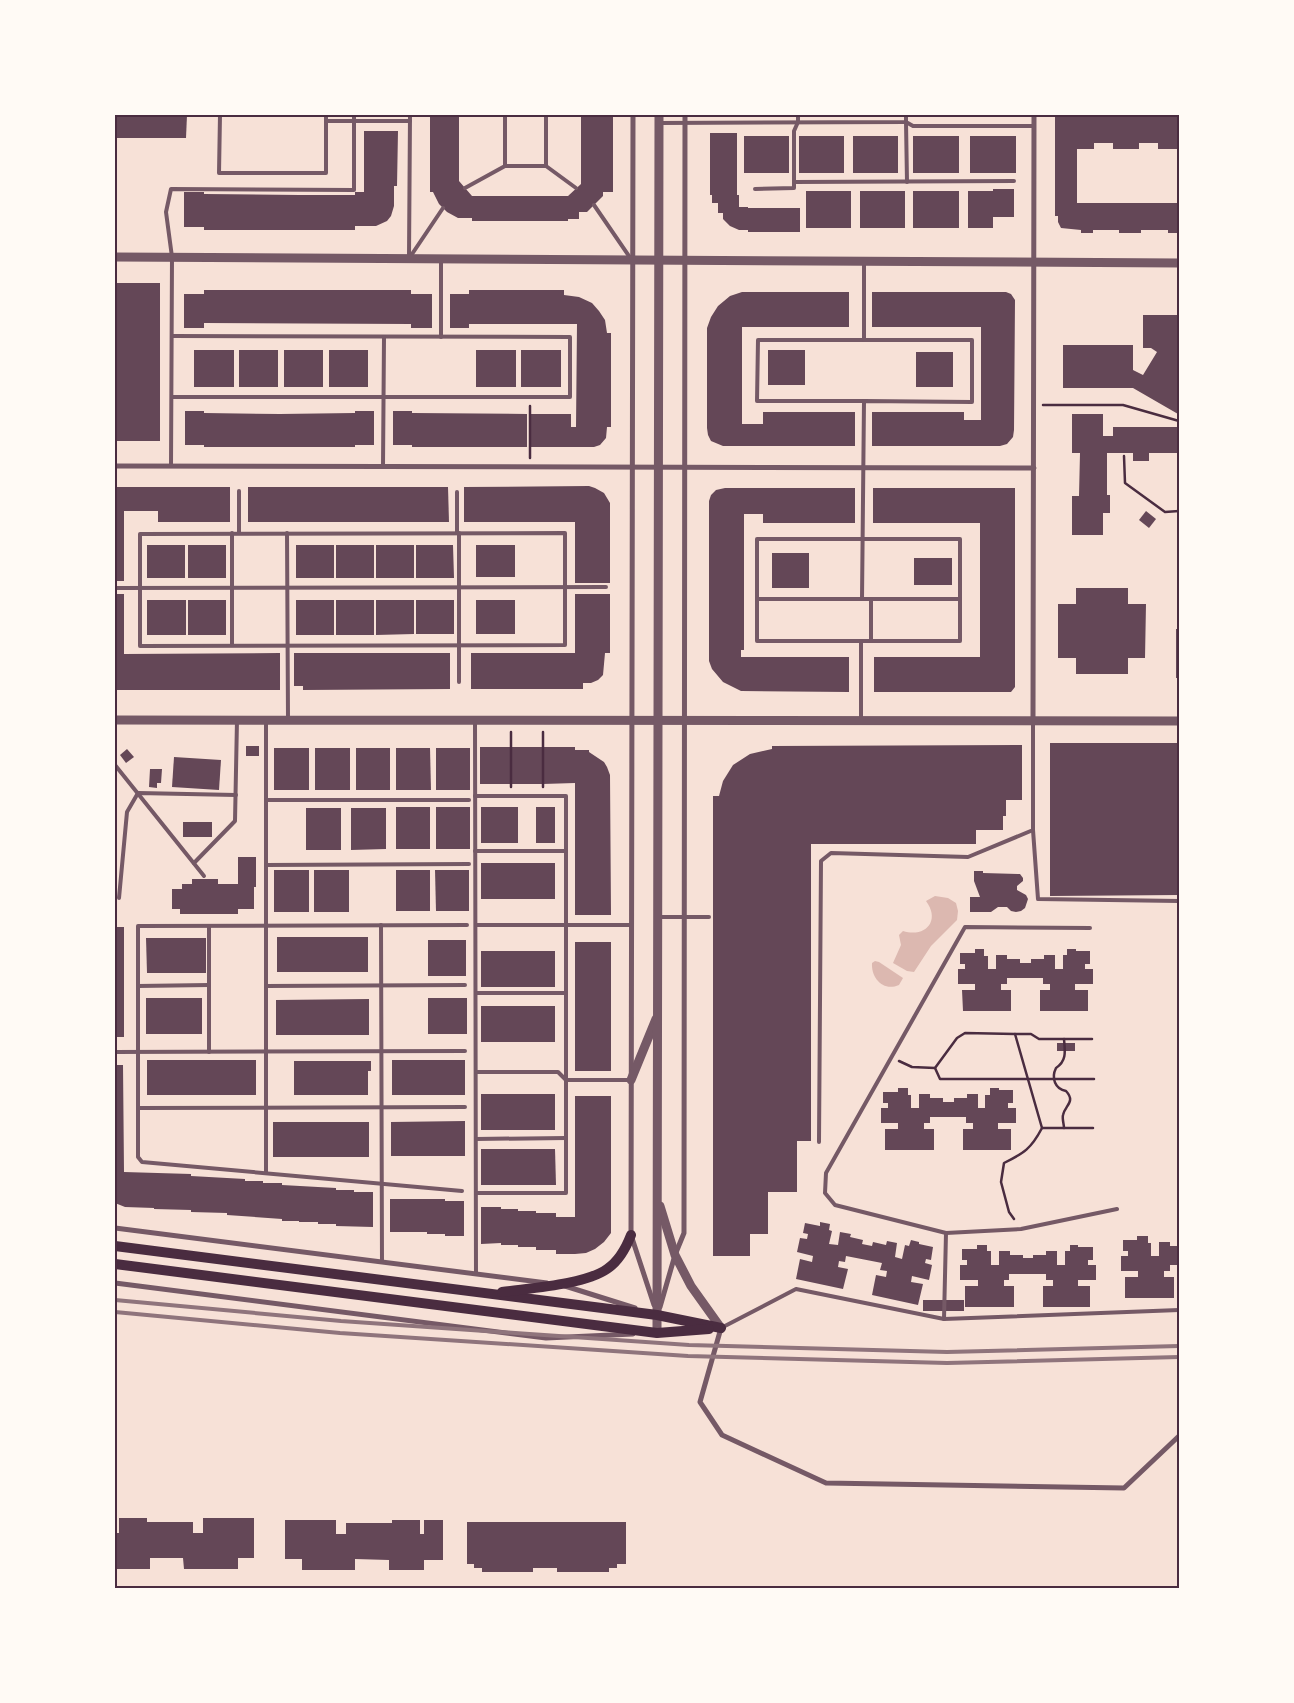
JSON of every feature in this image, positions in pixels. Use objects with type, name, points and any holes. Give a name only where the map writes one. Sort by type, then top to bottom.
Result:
[{"type":"main road","points":[[486,1294],[560,1284],[586,1278],[607,1269],[625,1251],[631,1235]]},
{"type":"main road","points":[[115,1246],[657,1315],[721,1328]]},
{"type":"main road","points":[[115,1264],[657,1333],[721,1328]]},
{"type":"street","points":[[633,115],[631,1235],[657,1315]]},
{"type":"street","points":[[657,1315],[684,1233],[685,115]]},
{"type":"street","points":[[1033,721],[1034,115]]},
{"type":"street","points":[[115,1283],[546,1338],[657,1333],[659,119]]},
{"type":"street","points":[[115,257],[1179,263]]},
{"type":"street","points":[[115,466],[1034,468]]},
{"type":"street","points":[[115,720],[1179,721]]},
{"type":"street","points":[[632,1080],[658,1014]]},
{"type":"street","points":[[658,1197],[676,1254],[692,1286],[721,1328],[700,1402],[722,1435],[826,1483],[1124,1488],[1179,1436]]},
{"type":"street","points":[[115,1228],[560,1284],[657,1315]]},
{"type":"lane","points":[[220,115],[219,173],[326,173],[326,115]]},
{"type":"lane","points":[[171,466],[172,257],[166,212],[171,188],[354,190],[354,115]]},
{"type":"lane","points":[[409,259],[410,115]]},
{"type":"lane","points":[[505,166],[506,115]]},
{"type":"lane","points":[[546,115],[546,166]]},
{"type":"lane","points":[[755,188],[794,188],[794,131],[798,122],[798,115]]},
{"type":"lane","points":[[906,115],[907,182]]},
{"type":"lane","points":[[659,119],[685,123],[906,122],[913,126],[1034,126]]},
{"type":"lane","points":[[326,121],[410,121]]},
{"type":"lane","points":[[465,188],[505,166],[546,166],[576,188]]},
{"type":"lane","points":[[794,182],[1014,181]]},
{"type":"lane","points":[[594,205],[632,260]]},
{"type":"lane","points":[[409,259],[443,208]]},
{"type":"lane","points":[[441,259],[441,336]]},
{"type":"lane","points":[[864,262],[864,340]]},
{"type":"lane","points":[[172,336],[570,336],[570,398],[172,397]]},
{"type":"lane","points":[[384,336],[384,466]]},
{"type":"lane","points":[[758,340],[972,340],[972,402],[864,402],[757,402],[758,340]]},
{"type":"lane","points":[[862,599],[864,402]]},
{"type":"lane","points":[[239,491],[239,533]]},
{"type":"lane","points":[[457,492],[460,682]]},
{"type":"lane","points":[[232,533],[232,645]]},
{"type":"lane","points":[[232,533],[565,533],[565,645],[140,646],[140,534],[232,533]]},
{"type":"lane","points":[[287,533],[288,720]]},
{"type":"lane","points":[[757,539],[960,539],[960,641],[757,641],[757,599],[757,539]]},
{"type":"lane","points":[[115,588],[606,587]]},
{"type":"lane","points":[[757,599],[960,599]]},
{"type":"lane","points":[[871,599],[871,641]]},
{"type":"lane","points":[[861,641],[861,721]]},
{"type":"lane","points":[[194,863],[235,820],[237,720]]},
{"type":"lane","points":[[266,720],[266,1173]]},
{"type":"lane","points":[[476,721],[476,1274]]},
{"type":"lane","points":[[1033,721],[1033,830],[1038,899],[1179,901]]},
{"type":"lane","points":[[115,765],[204,876]]},
{"type":"lane","points":[[138,793],[236,795]]},
{"type":"lane","points":[[119,898],[127,812],[138,793]]},
{"type":"lane","points":[[476,796],[566,796],[566,1193],[476,1193]]},
{"type":"lane","points":[[266,800],[469,800]]},
{"type":"lane","points":[[819,1142],[821,861],[831,853],[968,856],[1033,830]]},
{"type":"lane","points":[[476,851],[566,851]]},
{"type":"lane","points":[[266,865],[469,864]]},
{"type":"lane","points":[[658,917],[709,917]]},
{"type":"lane","points":[[381,925],[382,1262]]},
{"type":"lane","points":[[462,1191],[142,1162],[138,1157],[138,926],[467,925]]},
{"type":"lane","points":[[476,925],[632,925]]},
{"type":"lane","points":[[209,926],[209,1052]]},
{"type":"lane","points":[[1090,928],[965,927],[826,1173],[825,1193],[835,1205],[946,1233],[1021,1229],[1117,1209]]},
{"type":"lane","points":[[138,986],[209,985]]},
{"type":"lane","points":[[266,986],[465,985]]},
{"type":"lane","points":[[476,993],[566,993]]},
{"type":"lane","points":[[115,1052],[465,1051]]},
{"type":"lane","points":[[476,1072],[558,1072],[566,1080],[632,1080]]},
{"type":"lane","points":[[138,1108],[465,1107]]},
{"type":"lane","points":[[476,1139],[566,1138]]},
{"type":"lane","points":[[944,1320],[946,1233]]},
{"type":"lane","points":[[721,1328],[796,1290],[944,1320],[1179,1310]]},
{"type":"path","points":[[530,398],[530,467]]},
{"type":"path","points":[[1034,405],[1123,405],[1179,421]]},
{"type":"path","points":[[1124,456],[1125,483],[1165,512],[1179,511]]},
{"type":"path","points":[[510,721],[510,796]]},
{"type":"path","points":[[543,721],[543,796]]},
{"type":"path","points":[[935,1068],[957,1038],[965,1033],[1031,1034],[1039,1038],[1092,1038]]},
{"type":"path","points":[[1015,1034],[1042,1128],[1036,1140],[1025,1152],[1004,1163],[1001,1182],[1009,1212],[1021,1229]]},
{"type":"path","points":[[1064,1038],[1064,1062],[1056,1068],[1053,1078],[1057,1087],[1060,1090],[1066,1091],[1070,1097],[1070,1104],[1064,1112],[1064,1128]]},
{"type":"path","points":[[892,1057],[912,1068],[935,1068]]},
{"type":"path","points":[[935,1068],[940,1078],[1094,1078]]},
{"type":"path","points":[[1042,1128],[1093,1128]]},
{"type":"shaded area","points":[[935,896],[948,898],[956,903],[958,911],[957,920],[931,946],[914,972],[907,971],[893,963],[901,945],[899,935],[903,931],[918,932],[928,926],[932,915],[926,901]]},
{"type":"shaded area","points":[[875,961],[903,978],[899,985],[888,987],[879,982],[872,969],[872,963]]},
{"type":"building","points":[[115,115],[187,115],[186,138],[115,138]]},
{"type":"building","points":[[430,115],[459,115],[459,181],[472,196],[568,196],[581,184],[581,115],[613,115],[613,192],[603,192],[603,196],[587,212],[579,212],[579,219],[568,219],[568,221],[472,221],[472,218],[458,218],[447,212],[439,204],[433,192],[430,192]]},
{"type":"building","points":[[1055,115],[1077,115],[1077,117],[1179,117],[1179,149],[1158,149],[1158,143],[1139,143],[1139,149],[1113,149],[1113,143],[1094,143],[1094,149],[1077,149],[1077,203],[1179,203],[1179,233],[1168,233],[1168,230],[1141,230],[1141,233],[1119,233],[1119,230],[1093,230],[1093,233],[1081,233],[1081,230],[1061,228],[1058,216],[1055,216]]},
{"type":"building","points":[[364,131],[398,131],[397,186],[394,186],[394,206],[391,216],[387,221],[376,226],[355,226],[355,230],[204,230],[204,227],[184,227],[184,192],[204,192],[204,194],[355,195],[355,192],[364,192]]},
{"type":"building","points":[[710,133],[737,133],[737,195],[739,195],[739,207],[800,208],[800,232],[748,232],[748,230],[739,230],[730,226],[723,219],[723,213],[718,213],[718,203],[712,203],[712,195],[710,195]]},
{"type":"building","points":[[744,136],[789,136],[789,173],[744,173]]},
{"type":"building","points":[[799,136],[844,136],[844,173],[799,173]]},
{"type":"building","points":[[853,136],[898,136],[898,173],[853,173]]},
{"type":"building","points":[[913,136],[959,136],[959,173],[913,173]]},
{"type":"building","points":[[970,136],[1016,136],[1016,173],[970,173]]},
{"type":"building","points":[[993,189],[1014,189],[1014,217],[993,217],[993,228],[968,228],[968,191],[993,191]]},
{"type":"building","points":[[806,191],[851,191],[851,228],[806,228]]},
{"type":"building","points":[[860,191],[905,191],[905,228],[860,228]]},
{"type":"building","points":[[913,191],[959,191],[959,228],[913,228]]},
{"type":"building","points":[[115,283],[160,283],[160,441],[115,441]]},
{"type":"building","points":[[204,290],[411,290],[411,294],[432,294],[432,328],[411,328],[411,324],[204,323],[204,328],[184,328],[184,294],[204,294]]},
{"type":"building","points":[[469,290],[564,290],[564,295],[579,297],[592,303],[599,311],[605,320],[607,333],[611,333],[611,427],[607,427],[606,438],[600,445],[594,447],[531,447],[531,414],[571,414],[571,427],[576,427],[577,324],[469,324],[469,328],[450,328],[450,294],[469,294]]},
{"type":"building","points":[[742,292],[849,292],[849,327],[742,327],[742,424],[763,424],[763,412],[855,412],[855,446],[723,446],[711,441],[707,428],[707,328],[718,306],[730,296]]},
{"type":"building","points":[[872,292],[1006,292],[1011,294],[1015,300],[1014,430],[1013,437],[1007,444],[1000,446],[872,446],[872,412],[964,412],[964,420],[981,420],[981,327],[872,327]]},
{"type":"building","points":[[1143,315],[1179,315],[1178,414],[1133,388],[1063,388],[1063,345],[1133,345],[1133,370],[1143,375],[1157,352],[1151,348],[1143,348]]},
{"type":"building","points":[[194,350],[234,350],[234,387],[194,387]]},
{"type":"building","points":[[239,350],[278,350],[278,387],[239,387]]},
{"type":"building","points":[[284,350],[323,350],[323,387],[284,387]]},
{"type":"building","points":[[329,350],[368,350],[368,387],[329,387]]},
{"type":"building","points":[[476,350],[516,350],[516,387],[476,387]]},
{"type":"building","points":[[521,350],[561,350],[561,387],[521,387]]},
{"type":"building","points":[[768,350],[805,350],[805,385],[768,385]]},
{"type":"building","points":[[916,352],[953,352],[953,387],[916,387]]},
{"type":"building","points":[[185,411],[280,414],[374,411],[374,445],[355,445],[355,447],[204,447],[204,445],[185,445]]},
{"type":"building","points":[[393,411],[412,411],[412,413],[527,414],[527,447],[412,447],[412,445],[393,445]]},
{"type":"building","points":[[1072,414],[1103,414],[1103,436],[1113,436],[1113,427],[1179,427],[1179,453],[1149,453],[1149,461],[1133,461],[1133,453],[1107,453],[1107,495],[1110,495],[1110,513],[1103,513],[1103,535],[1072,535],[1072,496],[1079,496],[1080,453],[1072,453]]},
{"type":"building","points":[[589,486],[604,493],[610,503],[610,583],[575,583],[575,522],[464,522],[464,487]]},
{"type":"building","points":[[115,487],[230,487],[230,522],[158,522],[158,511],[124,511],[124,581],[115,581]]},
{"type":"building","points":[[248,487],[448,487],[449,522],[248,522]]},
{"type":"building","points":[[725,488],[855,488],[855,523],[763,523],[763,514],[744,514],[744,650],[741,650],[741,657],[849,657],[849,692],[741,691],[723,682],[712,669],[709,661],[709,501],[711,495],[716,490]]},
{"type":"building","points":[[873,488],[1015,488],[1015,687],[1011,692],[874,692],[874,657],[980,657],[980,523],[873,523]]},
{"type":"building","points":[[1146,511],[1156,519],[1149,528],[1139,520]]},
{"type":"building","points":[[147,545],[185,545],[185,578],[147,578]]},
{"type":"building","points":[[188,545],[226,545],[226,578],[188,578]]},
{"type":"building","points":[[296,545],[334,545],[334,578],[296,578]]},
{"type":"building","points":[[336,545],[374,545],[374,578],[336,578]]},
{"type":"building","points":[[376,545],[414,545],[414,578],[376,578]]},
{"type":"building","points":[[416,545],[453,545],[454,578],[416,578]]},
{"type":"building","points":[[476,545],[515,545],[515,577],[476,577]]},
{"type":"building","points":[[772,553],[809,553],[809,588],[772,588]]},
{"type":"building","points":[[914,558],[952,558],[952,585],[914,585]]},
{"type":"building","points":[[1076,588],[1128,588],[1128,604],[1146,604],[1145,658],[1128,658],[1128,674],[1076,674],[1076,658],[1058,658],[1058,604],[1076,604]]},
{"type":"building","points":[[115,594],[124,594],[124,654],[280,653],[280,690],[115,690]]},
{"type":"building","points":[[575,594],[610,594],[610,653],[605,653],[603,675],[598,680],[591,683],[583,683],[583,689],[471,689],[471,653],[575,653]]},
{"type":"building","points":[[147,600],[186,600],[186,635],[147,635]]},
{"type":"building","points":[[188,600],[226,600],[226,635],[188,635]]},
{"type":"building","points":[[296,600],[334,600],[334,635],[296,635]]},
{"type":"building","points":[[336,600],[374,600],[374,635],[336,635]]},
{"type":"building","points":[[376,600],[414,600],[414,634],[376,635]]},
{"type":"building","points":[[416,600],[454,600],[454,634],[416,634]]},
{"type":"building","points":[[476,600],[515,600],[515,634],[476,634]]},
{"type":"building","points":[[1176,629],[1179,629],[1179,678],[1176,678]]},
{"type":"building","points":[[294,653],[450,653],[450,689],[303,690],[303,686],[294,686]]},
{"type":"building","points":[[1050,743],[1179,743],[1179,895],[1050,896]]},
{"type":"building","points":[[1022,745],[1022,800],[1006,800],[1006,816],[1003,816],[1003,830],[976,830],[976,844],[811,844],[811,1141],[797,1141],[797,1192],[768,1192],[768,1234],[750,1234],[750,1256],[713,1256],[713,796],[719,796],[723,781],[733,765],[750,754],[772,749],[772,746]]},
{"type":"building","points":[[246,746],[259,746],[259,756],[246,756]]},
{"type":"building","points":[[480,747],[510,747],[510,784],[480,784]]},
{"type":"building","points":[[511,747],[543,747],[543,784],[511,784]]},
{"type":"building","points":[[543,747],[575,747],[575,750],[589,750],[589,752],[604,762],[607,767],[610,775],[611,915],[575,915],[575,783],[543,784]]},
{"type":"building","points":[[274,748],[309,748],[309,790],[274,790]]},
{"type":"building","points":[[315,748],[350,748],[350,790],[315,790]]},
{"type":"building","points":[[356,748],[390,748],[390,790],[356,790]]},
{"type":"building","points":[[396,748],[430,748],[431,790],[396,790]]},
{"type":"building","points":[[436,748],[470,748],[470,790],[436,790]]},
{"type":"building","points":[[127,749],[134,757],[126,763],[120,755]]},
{"type":"building","points":[[174,757],[221,760],[219,790],[172,787]]},
{"type":"building","points":[[150,769],[162,769],[161,783],[157,783],[157,788],[149,787]]},
{"type":"building","points":[[396,807],[430,807],[430,849],[396,849]]},
{"type":"building","points":[[436,807],[470,807],[470,849],[436,849]]},
{"type":"building","points":[[481,807],[518,807],[518,843],[481,843]]},
{"type":"building","points":[[536,807],[555,807],[555,843],[536,843]]},
{"type":"building","points":[[306,808],[341,808],[341,850],[306,850]]},
{"type":"building","points":[[351,808],[386,808],[386,849],[351,850]]},
{"type":"building","points":[[183,822],[212,822],[212,837],[183,837]]},
{"type":"building","points":[[238,857],[256,857],[254,909],[238,909],[238,914],[180,914],[180,909],[172,909],[172,889],[182,889],[182,884],[192,884],[192,879],[218,879],[218,884],[238,884]]},
{"type":"building","points":[[481,863],[555,863],[555,899],[481,899]]},
{"type":"building","points":[[274,870],[309,870],[309,912],[274,912]]},
{"type":"building","points":[[314,870],[349,870],[349,912],[314,912]]},
{"type":"building","points":[[396,870],[430,870],[430,911],[396,911]]},
{"type":"building","points":[[435,870],[469,870],[469,911],[436,911]]},
{"type":"building","points":[[974,871],[1020,874],[1023,881],[1017,886],[1017,890],[1026,895],[1028,899],[1025,908],[1016,912],[1011,911],[1007,907],[998,907],[991,912],[970,912],[970,897],[980,897],[974,881]]},
{"type":"building","points":[[115,927],[124,927],[124,1037],[115,1037]]},
{"type":"building","points":[[277,937],[368,937],[368,972],[277,972]]},
{"type":"building","points":[[146,938],[206,938],[206,973],[147,973]]},
{"type":"building","points":[[428,940],[466,940],[466,976],[428,976]]},
{"type":"building","points":[[575,942],[611,942],[611,1071],[575,1071]]},
{"type":"building","points":[[975,949],[984,949],[984,956],[988,956],[988,969],[996,969],[996,955],[1007,955],[1007,959],[1020,959],[1020,963],[1031,963],[1031,959],[1044,959],[1044,955],[1055,955],[1055,969],[1063,969],[1063,955],[1067,955],[1067,949],[1090,951],[1090,964],[1085,964],[1085,969],[1093,969],[1093,984],[1075,984],[1075,990],[1088,990],[1088,1011],[1040,1011],[1040,990],[1050,990],[1050,984],[1043,984],[1043,978],[1007,978],[1007,984],[1001,984],[1001,990],[1011,990],[1011,1011],[963,1011],[962,990],[975,990],[975,984],[958,984],[958,969],[965,969],[965,964],[960,964],[960,953],[975,953]]},
{"type":"building","points":[[481,951],[555,951],[555,987],[481,987]]},
{"type":"building","points":[[146,998],[202,998],[202,1034],[146,1034]]},
{"type":"building","points":[[428,998],[467,998],[467,1034],[428,1034]]},
{"type":"building","points":[[369,999],[369,1035],[276,1035],[276,1000]]},
{"type":"building","points":[[481,1006],[555,1006],[555,1042],[481,1042]]},
{"type":"building","points":[[1057,1043],[1075,1043],[1075,1051],[1057,1051]]},
{"type":"building","points":[[147,1060],[256,1060],[256,1095],[147,1095]]},
{"type":"building","points":[[392,1060],[465,1060],[465,1095],[392,1095]]},
{"type":"building","points":[[294,1061],[371,1061],[371,1071],[368,1071],[368,1095],[294,1095]]},
{"type":"building","points":[[115,1065],[123,1065],[124,1172],[191,1174],[191,1176],[282,1183],[282,1185],[373,1192],[373,1227],[282,1221],[282,1219],[227,1215],[227,1213],[191,1212],[191,1210],[125,1207],[115,1203]]},
{"type":"building","points":[[898,1088],[908,1088],[908,1095],[911,1095],[911,1108],[919,1108],[919,1094],[930,1094],[930,1098],[943,1098],[943,1102],[954,1102],[954,1098],[967,1098],[967,1094],[978,1094],[978,1108],[985,1108],[985,1095],[990,1095],[990,1088],[1013,1090],[1013,1103],[1008,1103],[1008,1108],[1016,1108],[1016,1123],[998,1123],[998,1129],[1011,1129],[1011,1150],[963,1150],[963,1129],[973,1129],[973,1123],[966,1123],[966,1117],[930,1117],[930,1123],[924,1123],[924,1129],[934,1129],[934,1150],[885,1150],[885,1129],[898,1129],[898,1123],[881,1123],[881,1108],[888,1108],[888,1103],[883,1103],[883,1092],[898,1092]]},
{"type":"building","points":[[481,1094],[555,1094],[555,1130],[481,1130]]},
{"type":"building","points":[[575,1096],[611,1096],[611,1233],[595,1249],[586,1253],[575,1254],[556,1254],[556,1250],[536,1250],[536,1247],[518,1247],[518,1245],[501,1245],[501,1243],[481,1244],[481,1207],[501,1207],[501,1209],[518,1209],[518,1211],[536,1211],[536,1213],[556,1213],[556,1217],[575,1217]]},
{"type":"building","points":[[465,1121],[465,1156],[391,1156],[391,1122]]},
{"type":"building","points":[[273,1122],[369,1122],[369,1157],[273,1157]]},
{"type":"building","points":[[481,1149],[555,1149],[556,1185],[481,1185]]},
{"type":"building","points":[[390,1199],[464,1201],[464,1236],[445,1236],[445,1234],[427,1234],[427,1232],[390,1232]]},
{"type":"building","points":[[820,1222],[830,1224],[829,1230],[832,1231],[829,1244],[838,1245],[840,1232],[851,1234],[850,1237],[863,1240],[862,1244],[872,1246],[873,1242],[886,1245],[887,1241],[897,1243],[895,1257],[902,1259],[905,1245],[909,1246],[911,1240],[933,1247],[931,1260],[926,1259],[925,1263],[932,1265],[929,1280],[912,1276],[911,1282],[923,1284],[918,1305],[872,1295],[876,1275],[886,1277],[887,1271],[880,1270],[882,1263],[846,1256],[845,1262],[839,1261],[838,1267],[848,1269],[843,1289],[796,1279],[800,1259],[812,1262],[813,1256],[797,1252],[800,1238],[807,1239],[808,1234],[803,1233],[805,1223],[820,1226]]},
{"type":"building","points":[[1137,1236],[1148,1236],[1148,1243],[1151,1243],[1151,1256],[1159,1256],[1159,1242],[1170,1242],[1170,1246],[1179,1246],[1179,1265],[1170,1265],[1170,1271],[1164,1271],[1164,1277],[1174,1277],[1174,1298],[1125,1298],[1125,1277],[1138,1277],[1138,1271],[1121,1271],[1121,1256],[1128,1256],[1128,1251],[1123,1251],[1123,1240],[1137,1240]]},
{"type":"building","points":[[977,1245],[987,1245],[987,1251],[991,1251],[991,1265],[999,1265],[999,1251],[1010,1251],[1010,1255],[1023,1255],[1023,1258],[1033,1258],[1033,1255],[1046,1255],[1046,1251],[1057,1251],[1057,1265],[1065,1265],[1065,1251],[1070,1251],[1070,1245],[1093,1247],[1093,1260],[1088,1260],[1088,1265],[1096,1265],[1096,1280],[1078,1280],[1078,1286],[1090,1286],[1090,1307],[1043,1307],[1043,1286],[1053,1286],[1053,1280],[1046,1280],[1046,1274],[1009,1274],[1009,1280],[1004,1280],[1004,1286],[1014,1286],[1014,1307],[965,1307],[965,1286],[978,1286],[978,1280],[960,1280],[960,1265],[967,1265],[967,1260],[962,1260],[962,1249],[977,1249]]},
{"type":"building","points":[[923,1300],[964,1300],[964,1311],[923,1311]]},
{"type":"building","points":[[119,1518],[147,1518],[147,1522],[193,1522],[193,1533],[203,1533],[203,1518],[254,1518],[254,1558],[238,1558],[238,1569],[184,1569],[183,1558],[150,1558],[150,1569],[115,1569],[115,1533],[119,1533]]},
{"type":"building","points":[[285,1520],[336,1520],[336,1534],[346,1534],[346,1523],[392,1523],[392,1520],[420,1520],[420,1534],[424,1534],[424,1520],[443,1520],[443,1560],[424,1560],[424,1570],[389,1570],[389,1560],[355,1559],[355,1570],[302,1570],[302,1559],[285,1559]]},
{"type":"building","points":[[467,1522],[626,1522],[626,1564],[617,1564],[617,1568],[609,1568],[609,1572],[557,1572],[557,1568],[533,1568],[533,1572],[482,1572],[482,1568],[474,1568],[474,1564],[467,1564]]},
{"type":"railway","points":[[115,1300],[341,1321],[689,1345],[947,1352],[1179,1346]]},
{"type":"railway","points":[[115,1312],[340,1333],[688,1356],[947,1363],[1179,1357]]}]
